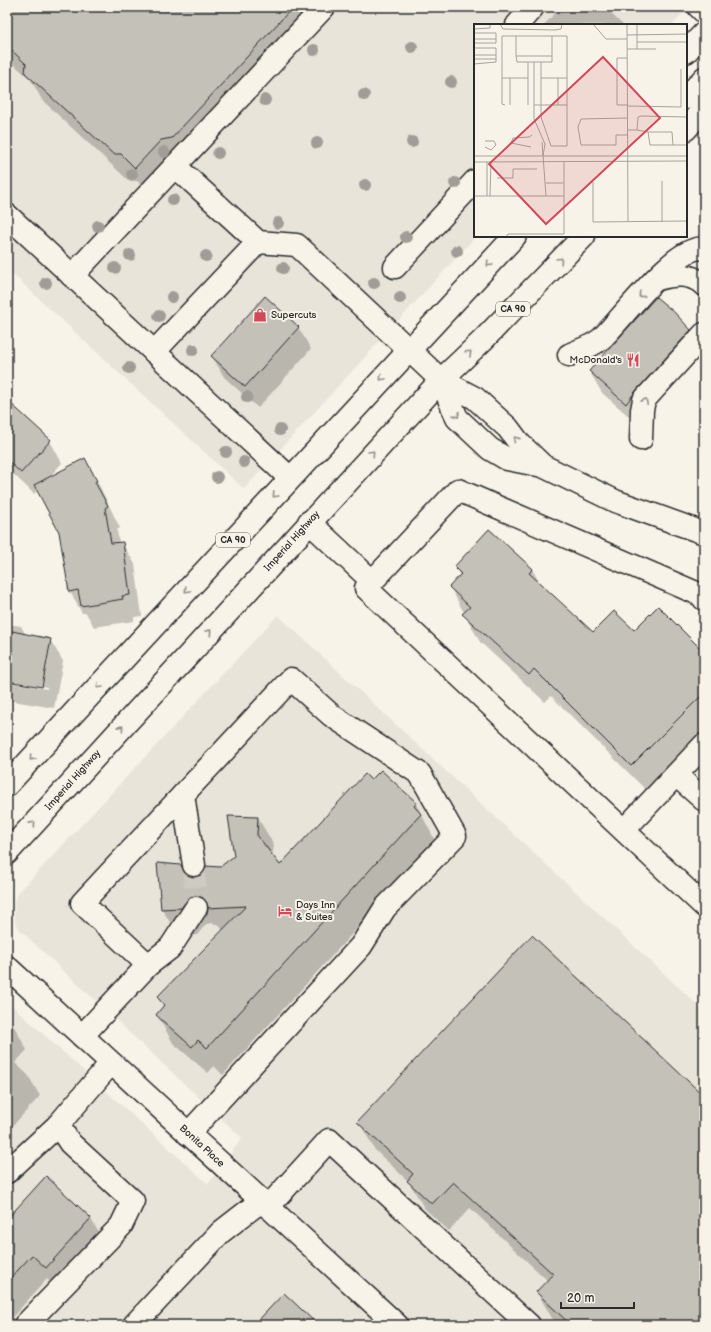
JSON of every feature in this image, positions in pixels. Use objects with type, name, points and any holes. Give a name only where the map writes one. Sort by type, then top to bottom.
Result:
[{"type":"main road","points":[[72,276],[324,7]]},
{"type":"main road","points":[[518,24],[534,7]]},
{"type":"main road","points":[[699,7],[704,12]]},
{"type":"main road","points":[[687,51],[704,33]]},
{"type":"main road","points":[[687,97],[704,78]]},
{"type":"main road","points":[[687,128],[704,108]]},
{"type":"main road","points":[[175,166],[258,242],[297,245],[441,380],[475,398],[508,428],[520,444],[543,466],[615,501],[704,533]]},
{"type":"main road","points":[[395,267],[474,182]]},
{"type":"main road","points":[[7,215],[290,478]]},
{"type":"main road","name":"CA 90","points":[[7,786],[514,237]]},
{"type":"main road","name":"Imperial Highway","points":[[7,853],[308,522],[441,380],[483,340],[583,237]]},
{"type":"main road","points":[[154,352],[258,242]]},
{"type":"main road","points":[[569,355],[601,340],[669,265],[687,252],[704,249]]},
{"type":"main road","points":[[657,279],[676,274],[699,280],[704,285]]},
{"type":"main road","points":[[641,439],[642,410],[644,400],[704,334]]},
{"type":"main road","points":[[704,599],[701,595],[458,490],[366,588],[704,906]]},
{"type":"main road","points":[[308,522],[372,581]]},
{"type":"main road","points":[[148,965],[82,903],[292,679],[331,715],[420,774],[455,836],[385,908],[361,946],[188,1134]]},
{"type":"main road","points":[[624,830],[704,745]]},
{"type":"main road","points":[[676,774],[704,800]]},
{"type":"main road","points":[[184,794],[194,865]]},
{"type":"main road","points":[[82,1036],[148,965],[170,948],[196,908]]},
{"type":"main road","name":"Bonita Place","points":[[7,967],[396,1325]]},
{"type":"main road","points":[[7,1172],[58,1125],[112,1063]]},
{"type":"main road","points":[[24,1325],[120,1226],[133,1201],[70,1143],[58,1125]]},
{"type":"main road","points":[[134,1325],[221,1232],[265,1204],[329,1140],[529,1325]]},
{"type":"shaded area","points":[[7,7],[689,7],[673,24],[474,24],[475,237],[244,489],[7,269]]},
{"type":"shaded area","points":[[278,615],[704,1011],[704,1325],[7,1325],[7,1001],[208,1184],[242,1138],[21,931],[15,922],[14,902],[19,892]]},
{"type":"building","points":[[7,7],[293,7],[172,138],[161,140],[135,168],[121,154],[113,154],[25,73],[26,64],[7,46]]},
{"type":"building","points":[[265,296],[299,327],[245,387],[211,356]]},
{"type":"building","name":"McDonald's","points":[[656,297],[674,312],[691,330],[626,404],[589,371]]},
{"type":"building","points":[[7,400],[51,440],[21,473],[7,460]]},
{"type":"building","points":[[85,458],[97,481],[95,482],[108,506],[105,508],[111,543],[123,542],[130,595],[122,596],[123,599],[81,606],[78,590],[69,592],[59,532],[34,485]]},
{"type":"building","points":[[489,529],[533,569],[529,573],[593,632],[614,611],[634,630],[658,606],[704,652],[704,693],[631,766],[534,669],[529,675],[462,614],[470,607],[449,587],[461,574],[454,567]]},
{"type":"building","points":[[7,630],[51,639],[42,687],[7,681]]},
{"type":"building","name":"Days Inn & Suites","points":[[381,770],[417,803],[414,806],[421,814],[207,1048],[198,1040],[192,1047],[156,1015],[164,1005],[157,997],[246,906],[208,908],[203,898],[196,896],[190,897],[181,908],[161,909],[157,863],[181,865],[185,873],[189,876],[196,877],[202,874],[206,866],[220,867],[234,856],[228,816],[258,817],[257,835],[280,865],[365,774],[371,780]]},
{"type":"building","points":[[532,935],[704,1096],[704,1325],[571,1325],[536,1292],[553,1274],[453,1182],[432,1204],[407,1181],[413,1174],[357,1122]]},
{"type":"building","points":[[46,1176],[91,1218],[46,1268],[32,1255],[7,1282],[7,1219]]},
{"type":"building","points":[[284,1293],[318,1325],[254,1325]]},
{"type":"tunnel","points":[[194,865],[196,908]]},
{"type":"place","name":"Supercuts","points":[[260,315]]},
{"type":"place","name":"McDonald's","points":[[633,360]]},
{"type":"place","name":"Days Inn & Suites","points":[[285,911]]}]
